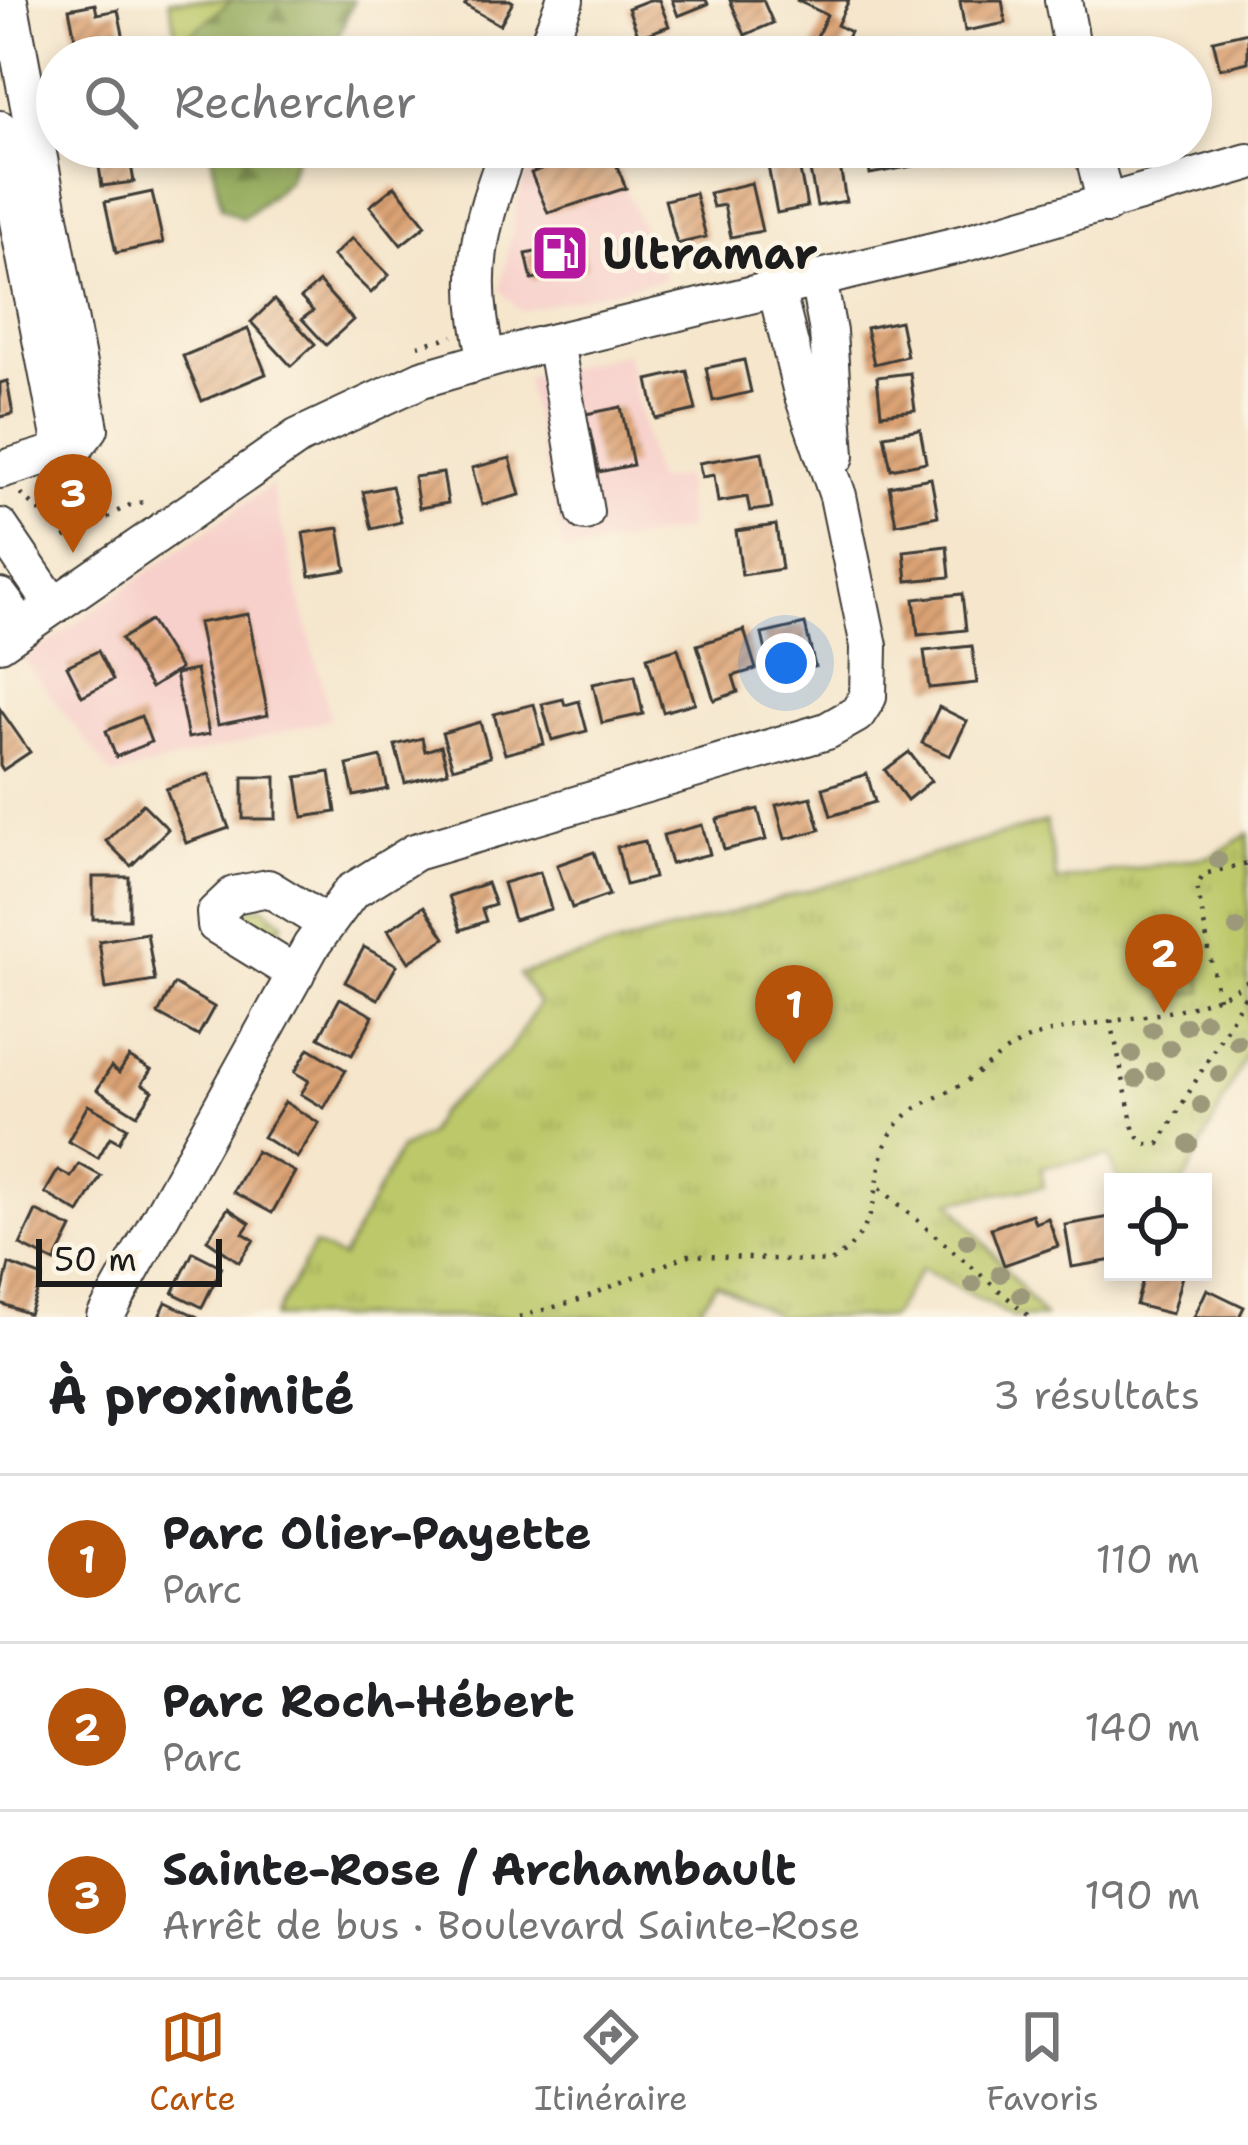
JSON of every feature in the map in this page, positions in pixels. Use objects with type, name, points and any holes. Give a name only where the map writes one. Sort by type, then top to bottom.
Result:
[{"type":"street","points":[[9,0],[18,187]]},
{"type":"street","points":[[551,36],[565,0]]},
{"type":"street","points":[[1063,0],[1070,36]]},
{"type":"street","points":[[0,129],[90,428],[84,442],[7,479]]},
{"type":"street","points":[[0,597],[11,635],[313,428],[402,387],[487,359],[1106,205],[1248,162]]},
{"type":"street","points":[[487,359],[474,296],[475,260],[503,168]]},
{"type":"street","points":[[1097,168],[1106,205]]},
{"type":"street","points":[[105,1317],[325,923],[363,881],[415,852],[809,737],[857,714],[871,685],[871,661],[838,496],[828,332],[818,279]]},
{"type":"street","points":[[776,289],[802,393],[838,496]]},
{"type":"street","points":[[555,341],[585,512]]},
{"type":"street","points":[[0,527],[53,605]]},
{"type":"street","points":[[296,974],[227,937],[215,925],[215,913],[234,896],[268,889],[325,923]]},
{"type":"path","points":[[7,479],[68,537],[90,532],[133,503],[146,502]]},
{"type":"path","points":[[1218,999],[1197,886],[1204,874],[1248,863]]},
{"type":"path","points":[[519,1317],[579,1300],[688,1255],[831,1262],[864,1234],[878,1187],[882,1150],[905,1116],[1027,1039],[1218,999],[1248,981]]},
{"type":"path","points":[[1111,1020],[1133,1132],[1145,1144],[1159,1144],[1248,991]]},
{"type":"path","points":[[1198,992],[1201,1003]]},
{"type":"path","points":[[878,1187],[1030,1317]]},
{"type":"shaded area","points":[[529,168],[616,168],[665,279],[520,311],[500,289]]},
{"type":"shaded area","points":[[626,353],[655,480],[684,477],[688,530],[564,552],[525,378]]},
{"type":"shaded area","points":[[271,485],[331,719],[113,776],[23,660]]},
{"type":"green space","points":[[169,0],[232,0],[188,36],[176,36]]},
{"type":"green space","points":[[183,0],[354,0],[338,36],[189,36]]},
{"type":"green space","points":[[214,168],[292,168],[288,181],[242,219],[221,207]]},
{"type":"green space","points":[[1046,822],[1057,881],[1212,856],[1248,834],[1248,1051],[1188,1173],[1116,1173],[1109,1156],[1041,1167],[1044,1186],[951,1201],[1044,1317],[1013,1317],[921,1269],[891,1317],[779,1317],[716,1283],[695,1317],[274,1317],[314,1245],[342,1258],[400,1149],[427,1135],[438,1113],[507,1053],[539,1004],[519,974]]},
{"type":"green space","points":[[263,906],[283,923],[274,942],[239,919],[248,908]]},
{"type":"green space","points":[[1194,938],[1203,991],[1166,998],[1158,944]]},
{"type":"building","points":[[468,0],[513,2],[500,25],[465,5]]},
{"type":"building","points":[[659,0],[669,26],[639,36],[628,8]]},
{"type":"building","points":[[672,0],[706,0],[708,4],[678,16]]},
{"type":"building","points":[[730,0],[763,0],[773,23],[745,35]]},
{"type":"building","points":[[796,0],[849,0],[837,25],[850,32],[848,36],[817,36],[827,15]]},
{"type":"building","points":[[1002,0],[1006,23],[965,31],[960,1]]},
{"type":"building","points":[[95,4],[97,14],[118,10],[123,36],[75,36],[69,9]]},
{"type":"building","points":[[1248,32],[1248,62],[1220,69],[1213,40]]},
{"type":"building","points":[[99,168],[132,168],[134,182],[102,186]]},
{"type":"building","points":[[543,168],[618,168],[626,188],[548,213],[531,173]]},
{"type":"building","points":[[768,168],[800,168],[807,207],[777,213]]},
{"type":"building","points":[[810,168],[840,168],[846,201],[817,206]]},
{"type":"building","points":[[869,168],[902,168],[870,174]]},
{"type":"building","points":[[751,183],[762,231],[731,237],[724,205],[713,207],[709,193]]},
{"type":"building","points":[[395,186],[426,225],[401,245],[370,206]]},
{"type":"building","points":[[152,192],[163,243],[116,253],[105,202]]},
{"type":"building","points":[[695,193],[706,237],[677,244],[665,200]]},
{"type":"building","points":[[352,238],[389,275],[371,293],[333,256]]},
{"type":"building","points":[[582,242],[588,268],[532,280],[526,254]]},
{"type":"building","points":[[319,282],[353,320],[326,345],[302,319],[313,311],[301,298]]},
{"type":"building","points":[[274,300],[315,344],[291,366],[251,322]]},
{"type":"building","points":[[900,321],[907,356],[874,364],[866,328]]},
{"type":"building","points":[[248,329],[266,374],[202,401],[183,356]]},
{"type":"building","points":[[744,360],[751,392],[713,401],[706,368]]},
{"type":"building","points":[[687,371],[696,410],[656,419],[648,380]]},
{"type":"building","points":[[910,373],[915,410],[881,414],[877,377]]},
{"type":"building","points":[[7,381],[13,414],[0,417],[0,383]]},
{"type":"building","points":[[621,407],[633,465],[599,472],[586,414]]},
{"type":"building","points":[[920,429],[926,462],[891,469],[884,435]]},
{"type":"building","points":[[762,452],[772,508],[750,511],[747,497],[718,502],[714,475],[702,477],[699,463]]},
{"type":"building","points":[[510,458],[520,495],[482,505],[472,468]]},
{"type":"building","points":[[443,473],[448,503],[419,508],[414,477]]},
{"type":"building","points":[[931,478],[938,516],[896,524],[889,486]]},
{"type":"building","points":[[392,486],[401,522],[372,529],[363,492]]},
{"type":"building","points":[[776,525],[782,569],[742,575],[736,531]]},
{"type":"building","points":[[339,528],[346,570],[310,576],[303,533]]},
{"type":"building","points":[[947,546],[950,577],[907,581],[904,551]]},
{"type":"building","points":[[962,594],[966,630],[918,635],[914,599]]},
{"type":"building","points":[[248,614],[268,715],[218,725],[198,623]]},
{"type":"building","points":[[150,621],[180,669],[151,688],[121,639]]},
{"type":"building","points":[[805,624],[815,667],[772,677],[762,634]]},
{"type":"building","points":[[744,630],[756,669],[733,676],[738,692],[714,700],[697,645]]},
{"type":"building","points":[[972,646],[977,683],[929,688],[924,651]]},
{"type":"building","points":[[678,648],[695,703],[663,712],[647,657]]},
{"type":"building","points":[[98,651],[113,680],[82,696],[67,666]]},
{"type":"building","points":[[196,670],[209,734],[188,738],[175,674]]},
{"type":"building","points":[[635,675],[643,714],[602,723],[593,684]]},
{"type":"building","points":[[563,699],[565,705],[579,701],[587,731],[552,740],[542,704]]},
{"type":"building","points":[[534,704],[544,744],[505,754],[494,714]]},
{"type":"building","points":[[939,707],[967,721],[950,756],[922,743]]},
{"type":"building","points":[[0,709],[30,752],[3,770],[0,766]]},
{"type":"building","points":[[141,716],[151,742],[116,757],[106,731]]},
{"type":"building","points":[[480,722],[490,757],[453,768],[442,733]]},
{"type":"building","points":[[422,738],[425,751],[441,746],[448,772],[405,783],[395,745]]},
{"type":"building","points":[[909,752],[931,781],[907,800],[885,770]]},
{"type":"building","points":[[381,757],[388,789],[354,796],[347,765]]},
{"type":"building","points":[[330,772],[336,812],[303,817],[297,777]]},
{"type":"building","points":[[209,774],[229,828],[186,843],[166,789]]},
{"type":"building","points":[[867,774],[875,802],[831,816],[823,788]]},
{"type":"building","points":[[243,777],[276,777],[276,819],[243,819]]},
{"type":"building","points":[[811,797],[820,830],[785,839],[776,805]]},
{"type":"building","points":[[143,804],[168,829],[131,866],[106,841]]},
{"type":"building","points":[[758,809],[766,840],[724,850],[717,819]]},
{"type":"building","points":[[702,825],[710,854],[671,864],[663,835]]},
{"type":"building","points":[[645,841],[654,878],[626,885],[617,847]]},
{"type":"building","points":[[594,852],[609,895],[572,908],[557,865]]},
{"type":"building","points":[[540,872],[551,909],[514,920],[503,883]]},
{"type":"building","points":[[93,877],[129,877],[129,919],[93,919]]},
{"type":"building","points":[[487,883],[495,905],[482,909],[486,921],[461,930],[449,896]]},
{"type":"building","points":[[424,906],[445,938],[409,962],[388,930]]},
{"type":"building","points":[[147,933],[155,981],[106,989],[99,941]]},
{"type":"building","points":[[364,947],[397,965],[378,999],[345,982]]},
{"type":"building","points":[[174,984],[214,1007],[198,1036],[158,1014]]},
{"type":"building","points":[[340,998],[373,1016],[352,1055],[319,1037]]},
{"type":"building","points":[[309,1048],[346,1070],[324,1108],[301,1094],[309,1081],[295,1072]]},
{"type":"building","points":[[129,1057],[151,1070],[142,1084],[153,1091],[137,1115],[97,1090],[111,1067],[119,1073]]},
{"type":"building","points":[[285,1102],[319,1123],[297,1158],[263,1137]]},
{"type":"building","points":[[88,1105],[127,1127],[119,1142],[110,1137],[98,1158],[68,1141]]},
{"type":"building","points":[[256,1151],[295,1172],[272,1213],[233,1192]]},
{"type":"building","points":[[79,1164],[101,1176],[79,1213],[45,1193],[58,1170],[71,1177]]},
{"type":"building","points":[[228,1208],[250,1223],[243,1233],[254,1240],[239,1262],[207,1240]]},
{"type":"building","points":[[36,1211],[72,1228],[55,1262],[20,1245]]},
{"type":"building","points":[[1032,1214],[1035,1223],[1048,1218],[1058,1246],[1004,1265],[991,1228]]},
{"type":"building","points":[[1104,1218],[1104,1262],[1072,1267],[1065,1225]]},
{"type":"building","points":[[193,1252],[222,1267],[202,1307],[173,1293]]},
{"type":"building","points":[[9,1264],[43,1277],[29,1314],[0,1303]]},
{"type":"building","points":[[1143,1281],[1181,1281],[1172,1314],[1136,1305]]},
{"type":"building","points":[[1207,1289],[1244,1307],[1239,1317],[1194,1317]]},
{"type":"building","points":[[166,1302],[198,1317],[159,1317]]},
{"type":"place","name":"Ultramar","points":[[560,253]]},
{"type":"place","name":"Sainte-Rose / Archambault","points":[[73,553]]},
{"type":"place","name":"Parc Roch-Hébert","points":[[1164,1013]]},
{"type":"place","name":"Parc Olier-Payette","points":[[794,1064]]}]
